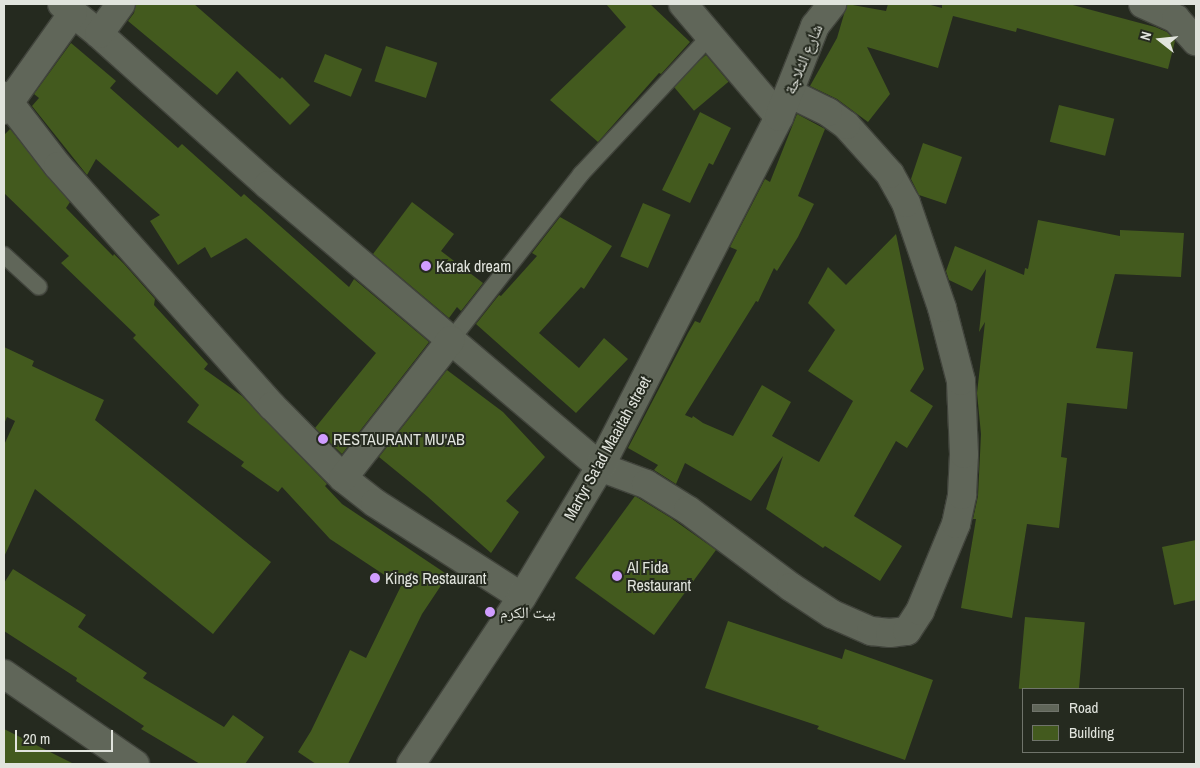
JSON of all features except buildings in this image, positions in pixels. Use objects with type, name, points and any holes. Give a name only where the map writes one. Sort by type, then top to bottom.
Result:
[{"type":"street","points":[[100,34],[121,4]]},
{"type":"street","points":[[522,597],[375,503],[343,478],[272,406],[58,166],[6,102],[67,8],[100,34],[268,185],[600,466],[646,484],[688,510],[791,587],[832,614],[871,631],[890,633],[907,631],[920,611],[956,524],[962,495],[964,446],[958,372],[942,308],[906,203],[890,174],[846,125],[828,112],[784,105],[710,36],[682,4]]},
{"type":"street","name":"شارع الثلاجة","points":[[784,105],[815,26],[832,4]]},
{"type":"street","points":[[1143,4],[1176,19],[1196,41]]},
{"type":"street","name":"Martyr Sa'ad Maaitah street","points":[[411,764],[522,597],[600,466],[784,105]]},
{"type":"street","points":[[343,478],[451,340]]},
{"type":"street","points":[[4,674],[135,764]]},
{"type":"lane","points":[[451,340],[581,174],[710,36]]},
{"type":"lane","points":[[4,255],[39,287]]},
{"type":"place","name":"Karak dream","points":[[426,266]]},
{"type":"place","name":"RESTAURANT MU'AB","points":[[323,439]]},
{"type":"place","name":"Al Fida Restaurant","points":[[617,576]]},
{"type":"place","name":"Kings Restaurant","points":[[375,578]]},
{"type":"place","name":"بيت الكرم","points":[[490,612]]}]
